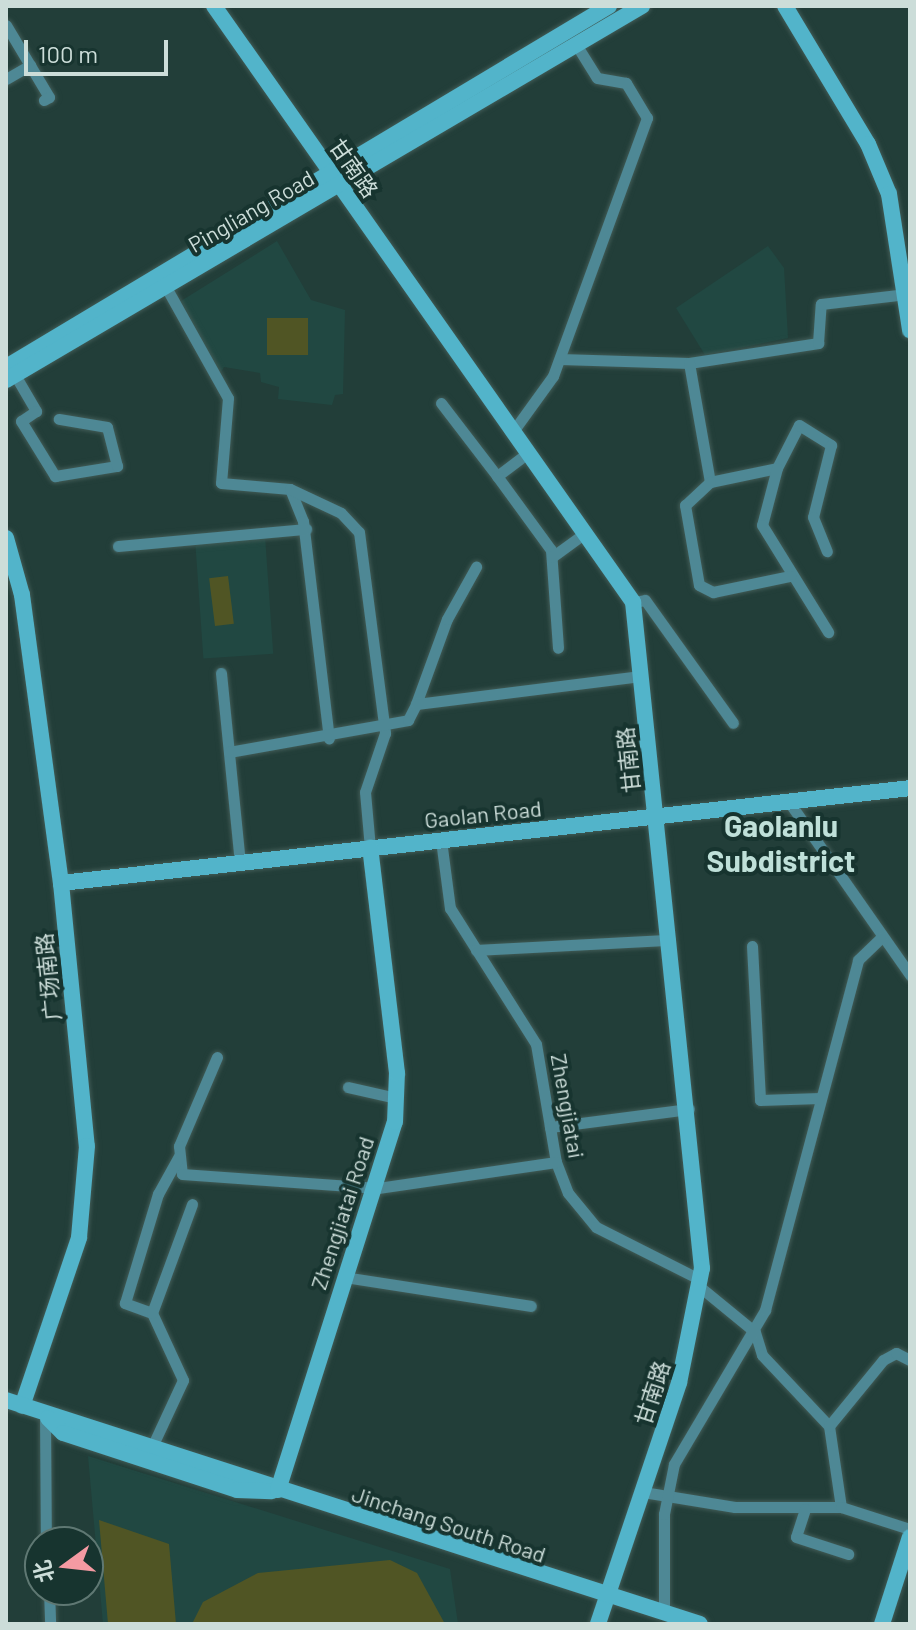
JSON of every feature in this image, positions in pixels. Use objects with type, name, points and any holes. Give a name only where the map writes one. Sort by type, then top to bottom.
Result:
[{"type":"street","name":"甘南路","points":[[214,6],[633,602],[689,1109],[701,1283],[679,1383],[598,1624]]},
{"type":"street","name":"Pingliang Road","points":[[336,179],[609,6]]},
{"type":"street","name":"Pingliang Road","points":[[9,374],[336,179],[642,6]]},
{"type":"street","points":[[785,6],[868,144],[889,194],[910,330]]},
{"type":"street","points":[[6,25],[49,97],[44,100]]},
{"type":"street","points":[[514,430],[560,359],[647,118],[626,83],[597,78],[576,45]]},
{"type":"street","points":[[6,79],[30,65]]},
{"type":"street","points":[[163,281],[228,398],[221,483],[290,489],[341,513],[359,532],[385,722],[385,743],[365,792],[370,848]]},
{"type":"street","points":[[560,359],[689,363],[818,343],[821,304],[906,294]]},
{"type":"street","points":[[689,363],[710,482]]},
{"type":"street","points":[[9,374],[36,411],[21,421],[55,476],[117,466],[107,427],[59,419]]},
{"type":"street","points":[[441,403],[497,476],[552,557],[558,648]]},
{"type":"street","points":[[827,551],[813,517],[831,445],[799,425],[777,468],[762,525],[790,576],[828,632]]},
{"type":"street","points":[[497,476],[529,452]]},
{"type":"street","points":[[777,468],[710,482],[685,505],[699,585],[713,592],[790,576]]},
{"type":"street","points":[[290,489],[306,529],[329,738]]},
{"type":"street","points":[[118,546],[306,529]]},
{"type":"street","points":[[552,557],[585,533]]},
{"type":"street","name":"广场南路","points":[[6,538],[22,595],[61,883],[86,1188],[79,1238],[14,1403]]},
{"type":"street","points":[[229,752],[329,738],[385,722],[408,720],[447,619],[476,567]]},
{"type":"street","points":[[633,602],[645,600],[733,723]]},
{"type":"street","points":[[221,673],[240,863]]},
{"type":"street","points":[[416,704],[641,676]]},
{"type":"street","name":"Gaolan Road","points":[[61,883],[910,788]]},
{"type":"street","points":[[789,802],[910,975]]},
{"type":"street","name":"Zhengjiatai","points":[[441,840],[450,908],[536,1044],[556,1162],[568,1193],[596,1227],[701,1283],[755,1332]]},
{"type":"street","name":"Zhengjiatai Road","points":[[278,1490],[344,1277],[378,1188],[396,1098],[370,848]]},
{"type":"street","points":[[668,1618],[665,1497],[699,1416],[755,1332],[858,960],[882,937]]},
{"type":"street","points":[[476,950],[670,940]]},
{"type":"street","points":[[752,946],[760,1100],[820,1098]]},
{"type":"street","points":[[151,1449],[183,1380],[152,1313],[125,1303],[158,1194],[179,1156],[217,1057]]},
{"type":"street","points":[[348,1087],[396,1098]]},
{"type":"street","points":[[550,1127],[689,1109]]},
{"type":"street","points":[[179,1156],[182,1174],[378,1188],[556,1162]]},
{"type":"street","points":[[152,1313],[192,1204]]},
{"type":"street","points":[[344,1277],[531,1306]]},
{"type":"street","points":[[755,1332],[762,1355],[829,1426],[841,1507]]},
{"type":"street","points":[[829,1426],[883,1360],[896,1353],[910,1360]]},
{"type":"street","name":"Jinchang South Road","points":[[14,1403],[668,1618],[700,1624]]},
{"type":"street","points":[[45,1414],[46,1526]]},
{"type":"street","name":"Jinchang South Road","points":[[45,1414],[63,1433],[237,1490],[278,1490]]},
{"type":"street","points":[[643,1492],[665,1497],[805,1509],[841,1507],[910,1529]]},
{"type":"street","points":[[805,1509],[796,1537],[848,1554]]},
{"type":"street","points":[[882,1624],[910,1537]]},
{"type":"shaded area","points":[[277,241],[311,300],[345,310],[343,394],[335,395],[332,405],[278,399],[279,387],[261,382],[260,373],[224,367],[220,374],[181,301]]},
{"type":"shaded area","points":[[768,246],[784,268],[788,338],[705,355],[676,308]]},
{"type":"shaded area","points":[[265,536],[273,654],[203,659],[195,541]]},
{"type":"shaded area","points":[[88,1456],[450,1569],[458,1624],[103,1624],[104,1526],[94,1526]]},
{"type":"green space","points":[[267,318],[308,318],[308,355],[267,355]]},
{"type":"green space","points":[[228,576],[234,624],[215,626],[209,578]]},
{"type":"green space","points":[[99,1520],[169,1544],[176,1624],[108,1624],[104,1526],[100,1526]]},
{"type":"green space","points":[[390,1560],[417,1573],[445,1624],[192,1624],[203,1602],[258,1573]]},
{"type":"district","name":"Gaolanlu Subdistrict","points":[[781,842]]}]
